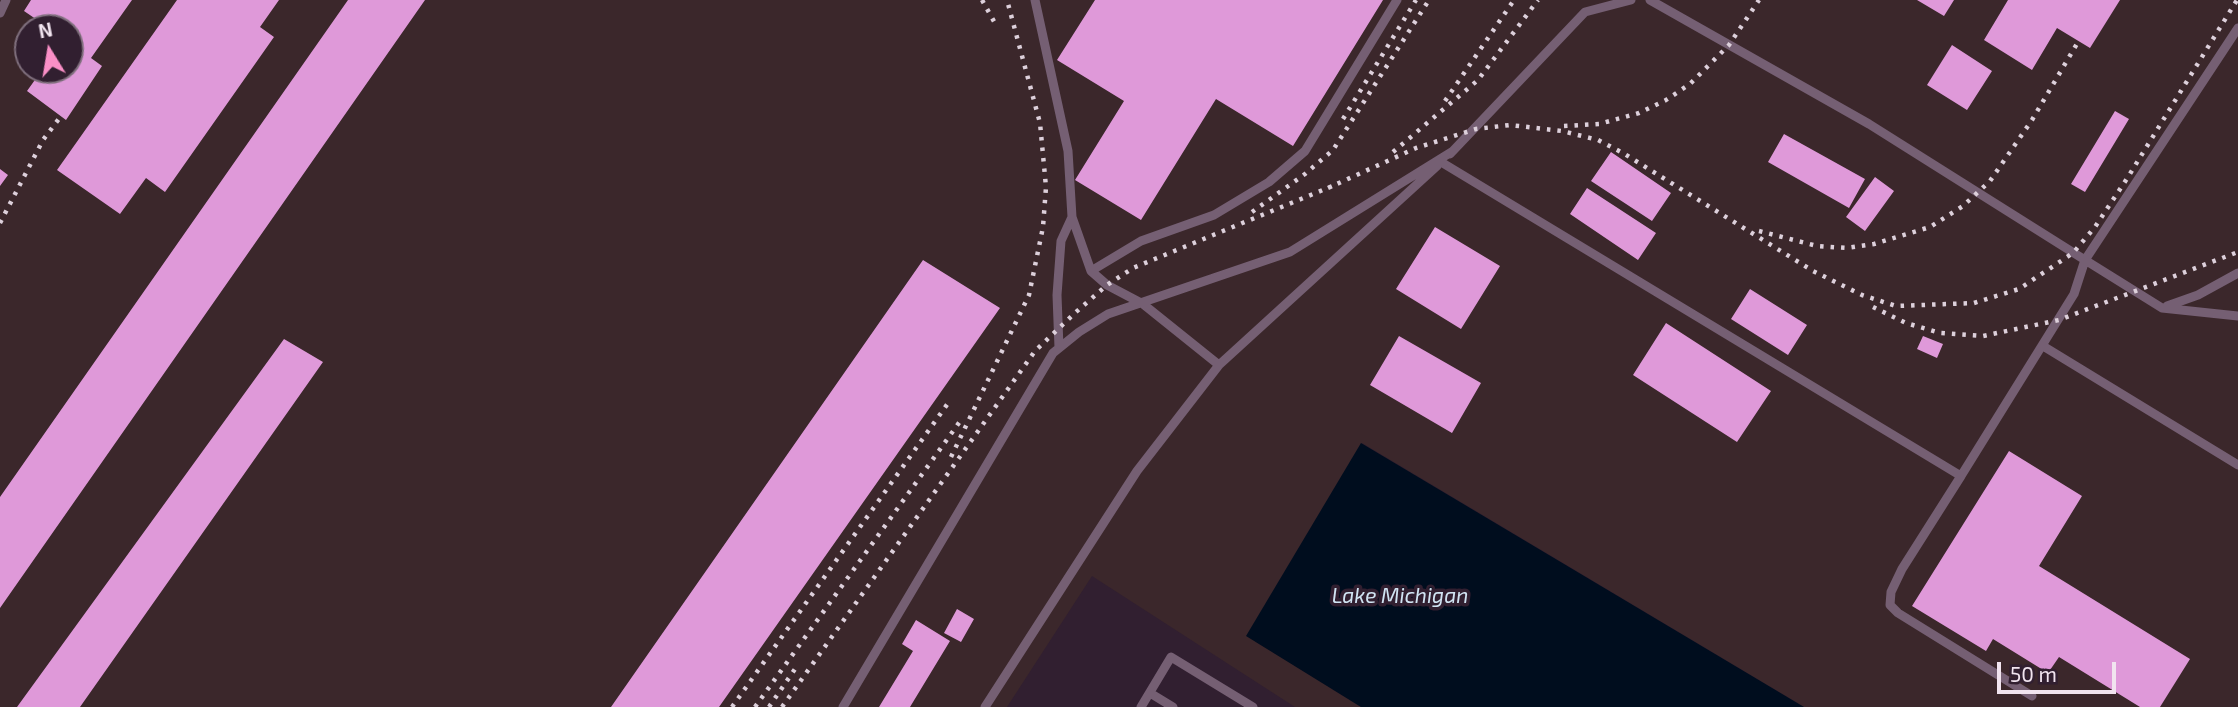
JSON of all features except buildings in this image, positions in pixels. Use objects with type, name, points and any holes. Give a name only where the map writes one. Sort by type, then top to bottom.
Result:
[{"type":"lane","points":[[0,13],[6,0]]},
{"type":"lane","points":[[1035,0],[1068,151],[1072,217],[1091,271],[1107,285],[1143,303],[1219,365]]},
{"type":"lane","points":[[1091,271],[1141,241],[1214,215],[1269,182],[1306,151],[1397,0]]},
{"type":"lane","points":[[985,707],[1137,471],[1219,365],[1453,151],[1585,12],[1631,0]]},
{"type":"lane","points":[[1650,0],[1868,124],[2162,308],[2238,316]]},
{"type":"lane","points":[[2032,696],[1898,613],[1890,605],[1891,592],[1902,569],[2074,294],[2085,260],[2238,28]]},
{"type":"lane","points":[[843,707],[1053,353],[1108,314],[1290,252],[1453,151]]},
{"type":"lane","points":[[1441,162],[1961,476]]},
{"type":"lane","points":[[1059,348],[1057,295],[1061,241],[1072,217]]},
{"type":"lane","points":[[2162,308],[2198,295],[2238,274]]},
{"type":"lane","points":[[2043,346],[2238,464]]},
{"type":"lane","points":[[1141,707],[1171,657],[1253,707]]},
{"type":"lane","points":[[1150,693],[1173,707]]},
{"type":"shaded area","points":[[0,0],[2238,0],[2238,707],[1804,707],[1362,443],[1247,636],[1361,707],[1295,707],[1092,576],[1007,707],[0,707]]},
{"type":"water","name":"Lake Michigan","points":[[1361,443],[1804,707],[1361,707],[1246,636]]},
{"type":"railway","points":[[982,0],[996,25]]},
{"type":"railway","points":[[951,457],[1029,295],[1043,227],[1046,187],[1040,123],[1007,0]]},
{"type":"railway","points":[[1343,119],[1416,0]]},
{"type":"railway","points":[[1252,212],[1333,150],[1429,0]]},
{"type":"railway","points":[[1445,101],[1514,0]]},
{"type":"railway","points":[[1393,152],[1478,80],[1538,0]]},
{"type":"railway","points":[[1564,126],[1599,124],[1639,113],[1666,100],[1690,84],[1729,45],[1759,0]]},
{"type":"railway","points":[[1328,188],[1416,148],[1476,129],[1510,125],[1562,131],[1598,140],[1623,153],[1813,271],[1862,295],[1896,306],[1974,303],[2019,289],[2073,253],[2095,227],[2128,177],[2237,0]]},
{"type":"railway","points":[[1759,231],[1817,246],[1847,248],[1874,244],[1930,227],[1963,206],[1990,181],[2032,120],[2078,42]]},
{"type":"railway","points":[[0,223],[43,140],[61,116]]},
{"type":"railway","points":[[782,707],[1035,351],[1076,312],[1107,285],[1133,268],[1335,185]]},
{"type":"railway","points":[[1873,307],[1906,323],[1940,333],[1983,336],[2059,320],[2238,252]]},
{"type":"railway","points":[[732,707],[951,399]]},
{"type":"railway","points":[[755,707],[961,420]]},
{"type":"railway","points":[[769,707],[795,669]]}]
